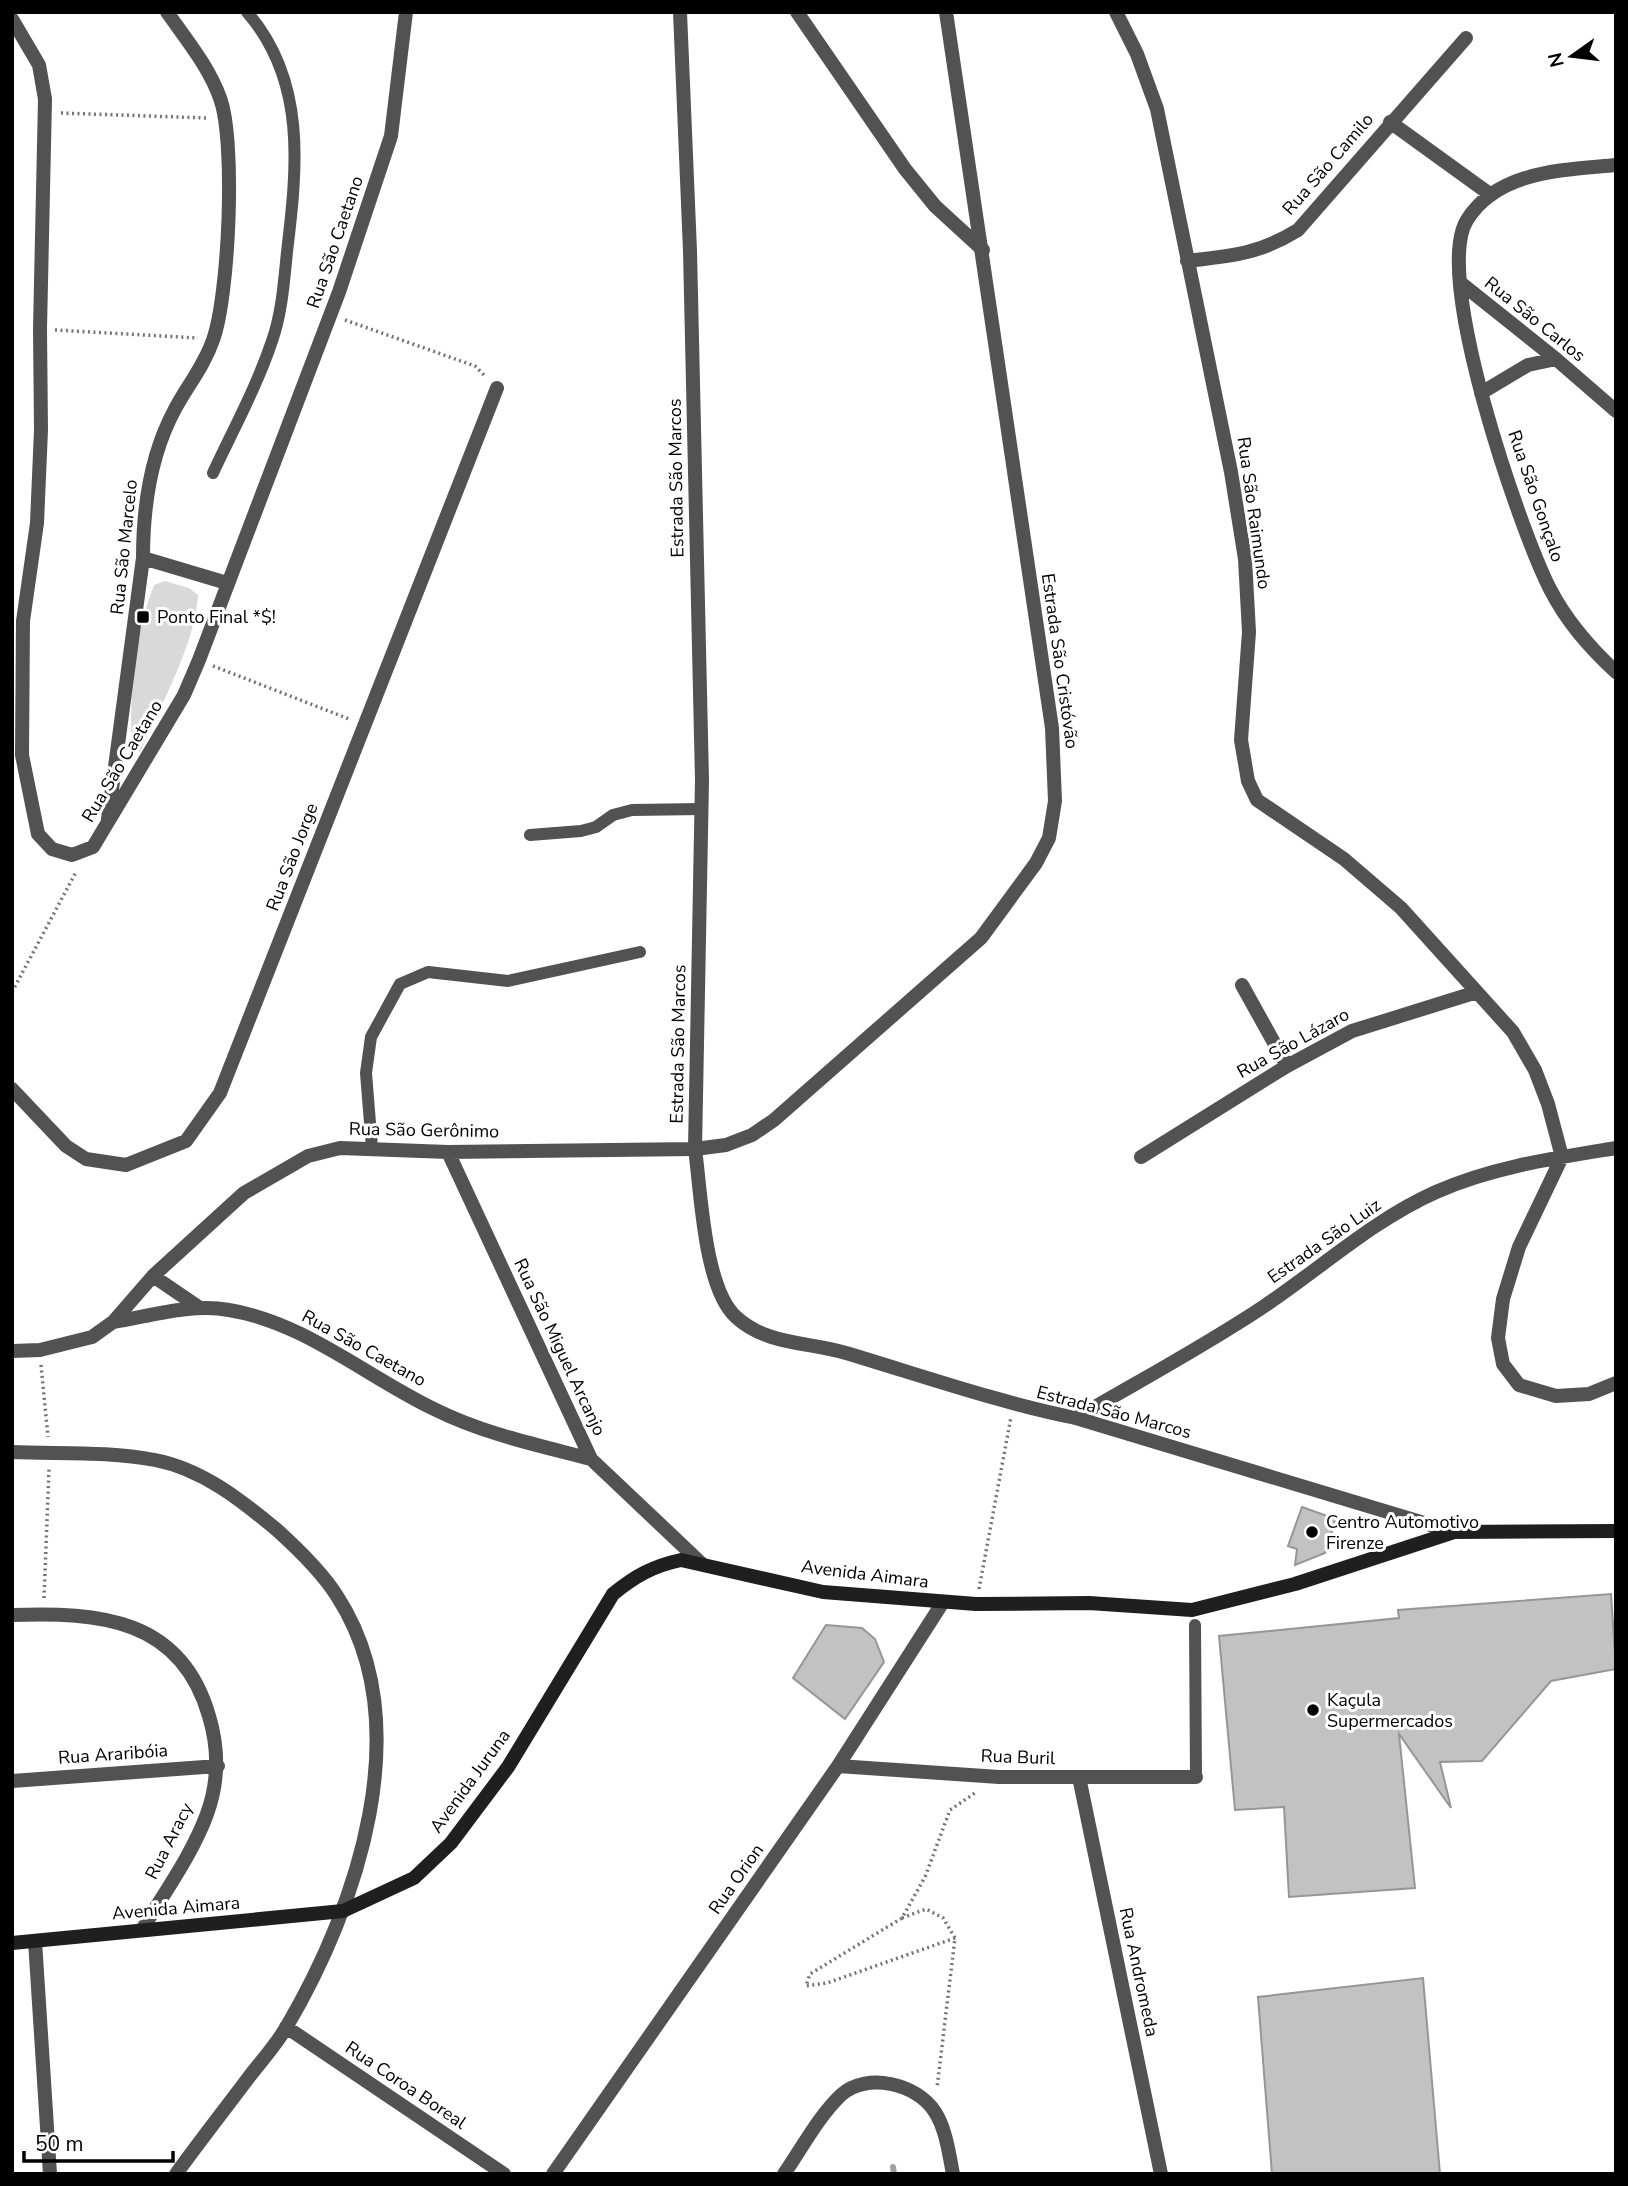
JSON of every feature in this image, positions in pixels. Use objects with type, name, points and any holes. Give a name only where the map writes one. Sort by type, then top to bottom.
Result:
[{"type":"main road","name":"Avenida Aimara","points":[[702,1564],[823,1592],[976,1605],[1088,1603],[1192,1611],[1295,1584],[1454,1532],[1616,1531]]},
{"type":"main road","name":"Avenida Juruna","points":[[343,1911],[414,1878],[452,1843],[508,1767],[614,1594],[638,1574],[659,1565],[681,1560],[702,1564]]},
{"type":"main road","name":"Avenida Aimara","points":[[12,1943],[343,1911]]},
{"type":"street","name":"Rua São Marcelo","points":[[107,823],[144,558],[143,523],[152,472],[162,436],[176,408],[198,375],[214,339],[226,257],[226,119],[220,97],[204,66],[167,12]]},
{"type":"street","name":"Rua São Caetano","points":[[12,19],[39,65],[45,112],[40,329],[41,430],[37,510],[16,705],[22,755],[38,834],[52,849],[72,855],[89,848],[107,823],[172,716],[200,660],[330,315],[391,136],[406,12]]},
{"type":"street","name":"Estrada São Marcos","points":[[680,12],[690,251],[701,809],[695,1149],[719,1293],[736,1317],[762,1334],[842,1352],[1013,1405],[1076,1418],[1454,1532]]},
{"type":"street","points":[[797,12],[905,169],[934,206],[983,250]]},
{"type":"street","name":"Estrada São Cristóvão","points":[[695,1149],[726,1145],[752,1135],[868,1040],[981,937],[1036,863],[1049,838],[1055,801],[1052,728],[946,12]]},
{"type":"street","name":"Rua São Raimundo","points":[[1116,12],[1137,54],[1157,109],[1245,559],[1249,632],[1241,740],[1248,781],[1258,800],[1344,859],[1401,908],[1513,1032],[1535,1070],[1548,1104],[1562,1157]]},
{"type":"street","name":"Rua São Camilo","points":[[1187,261],[1251,254],[1272,246],[1298,230],[1466,38]]},
{"type":"street","points":[[1390,122],[1492,195]]},
{"type":"street","name":"Rua São Gonçalo","points":[[1616,165],[1559,170],[1522,178],[1492,195],[1466,221],[1460,262],[1466,330],[1481,393],[1525,531],[1549,587],[1567,619],[1591,649],[1616,672]]},
{"type":"street","name":"Rua São Carlos","points":[[1462,284],[1616,411]]},
{"type":"street","points":[[1481,393],[1528,365],[1556,359]]},
{"type":"street","name":"Rua São Jorge","points":[[12,1089],[66,1146],[86,1159],[126,1165],[186,1141],[220,1093],[497,388]]},
{"type":"street","points":[[144,558],[227,583]]},
{"type":"street","points":[[1242,985],[1287,1066]]},
{"type":"street","name":"Rua São Lázaro","points":[[1141,1157],[1287,1066],[1376,1021],[1477,992]]},
{"type":"street","name":"Rua São Gerônimo","points":[[12,1351],[40,1350],[92,1337],[113,1322],[153,1276],[244,1193],[308,1156],[340,1148],[372,1147],[448,1152],[695,1149]]},
{"type":"street","name":"Estrada São Luiz","points":[[1076,1418],[1179,1361],[1265,1306],[1395,1214],[1434,1193],[1481,1174],[1616,1148]]},
{"type":"street","name":"Rua São Miguel Arcanjo","points":[[448,1152],[591,1459],[702,1564]]},
{"type":"street","points":[[1562,1157],[1520,1247],[1503,1299],[1498,1338],[1503,1364],[1519,1385],[1556,1396],[1589,1394],[1616,1383]]},
{"type":"street","points":[[153,1276],[200,1308]]},
{"type":"street","name":"Rua São Caetano","points":[[113,1322],[200,1308],[229,1310],[287,1327],[435,1410],[492,1434],[591,1459]]},
{"type":"street","points":[[12,1452],[155,1460],[204,1477],[239,1498],[294,1545],[337,1596],[361,1647],[374,1701],[379,1749],[371,1811],[343,1911],[286,2028],[176,2174]]},
{"type":"street","name":"Rua Orion","points":[[553,2174],[838,1766],[943,1602]]},
{"type":"street","name":"Rua Aracy","points":[[12,1615],[103,1618],[136,1628],[171,1648],[192,1672],[217,1744],[218,1766],[207,1814],[142,1930]]},
{"type":"street","name":"Rua Araribóia","points":[[12,1781],[218,1766]]},
{"type":"street","name":"Rua Buril","points":[[838,1766],[999,1777],[1196,1777]]},
{"type":"street","name":"Rua Andromeda","points":[[1079,1777],[1161,2174]]},
{"type":"street","points":[[36,1941],[50,2174]]},
{"type":"street","name":"Rua Coroa Boreal","points":[[286,2028],[504,2174]]},
{"type":"street","points":[[784,2174],[824,2115],[842,2094],[859,2083],[881,2081],[916,2094],[935,2111],[953,2174]]},
{"type":"lane","points":[[213,473],[272,341],[281,300],[296,172],[291,108],[282,71],[265,33],[247,12]]},
{"type":"lane","points":[[530,835],[581,831],[596,827],[613,815],[632,810],[701,809]]},
{"type":"lane","points":[[372,1147],[366,1073],[371,1037],[400,984],[428,972],[509,981],[640,952]]},
{"type":"lane","points":[[1195,1625],[1196,1777]]},
{"type":"path","points":[[45,112],[226,119]]},
{"type":"path","points":[[330,315],[475,366],[497,388]]},
{"type":"path","points":[[40,329],[214,339]]},
{"type":"path","points":[[200,660],[364,725]]},
{"type":"path","points":[[12,992],[89,848]]},
{"type":"path","points":[[40,1350],[50,1454],[44,1614]]},
{"type":"path","points":[[976,1605],[1013,1405]]},
{"type":"path","points":[[902,1918],[925,1877],[950,1810],[999,1777]]},
{"type":"path","points":[[935,2111],[955,1938],[943,1918],[926,1909],[902,1918],[810,1975],[806,1986],[827,1983],[955,1938]]},
{"type":"shaded area","points":[[165,581],[189,588],[198,595],[196,614],[176,674],[140,752],[132,748],[134,665],[154,585]]},
{"type":"building","name":"Centro Automotivo Firenze","points":[[1302,1507],[1336,1519],[1325,1553],[1295,1565],[1297,1549],[1288,1546]]},
{"type":"building","name":"Kaçula Supermercados","points":[[1611,1594],[1616,1669],[1551,1681],[1482,1761],[1440,1762],[1451,1808],[1399,1734],[1415,1888],[1289,1897],[1284,1807],[1235,1810],[1219,1636],[1399,1618],[1398,1610]]},
{"type":"building","points":[[826,1625],[862,1628],[875,1639],[884,1662],[845,1719],[793,1678]]},
{"type":"building","points":[[1423,1978],[1440,2174],[1272,2174],[1258,1997]]},
{"type":"waterway","points":[[893,2167],[894,2174]]},
{"type":"place","name":"Ponto Final *$!","points":[[143,617]]},
{"type":"place","name":"Centro Automotivo Firenze","points":[[1312,1532]]},
{"type":"place","name":"Kaçula Supermercados","points":[[1313,1710]]}]
